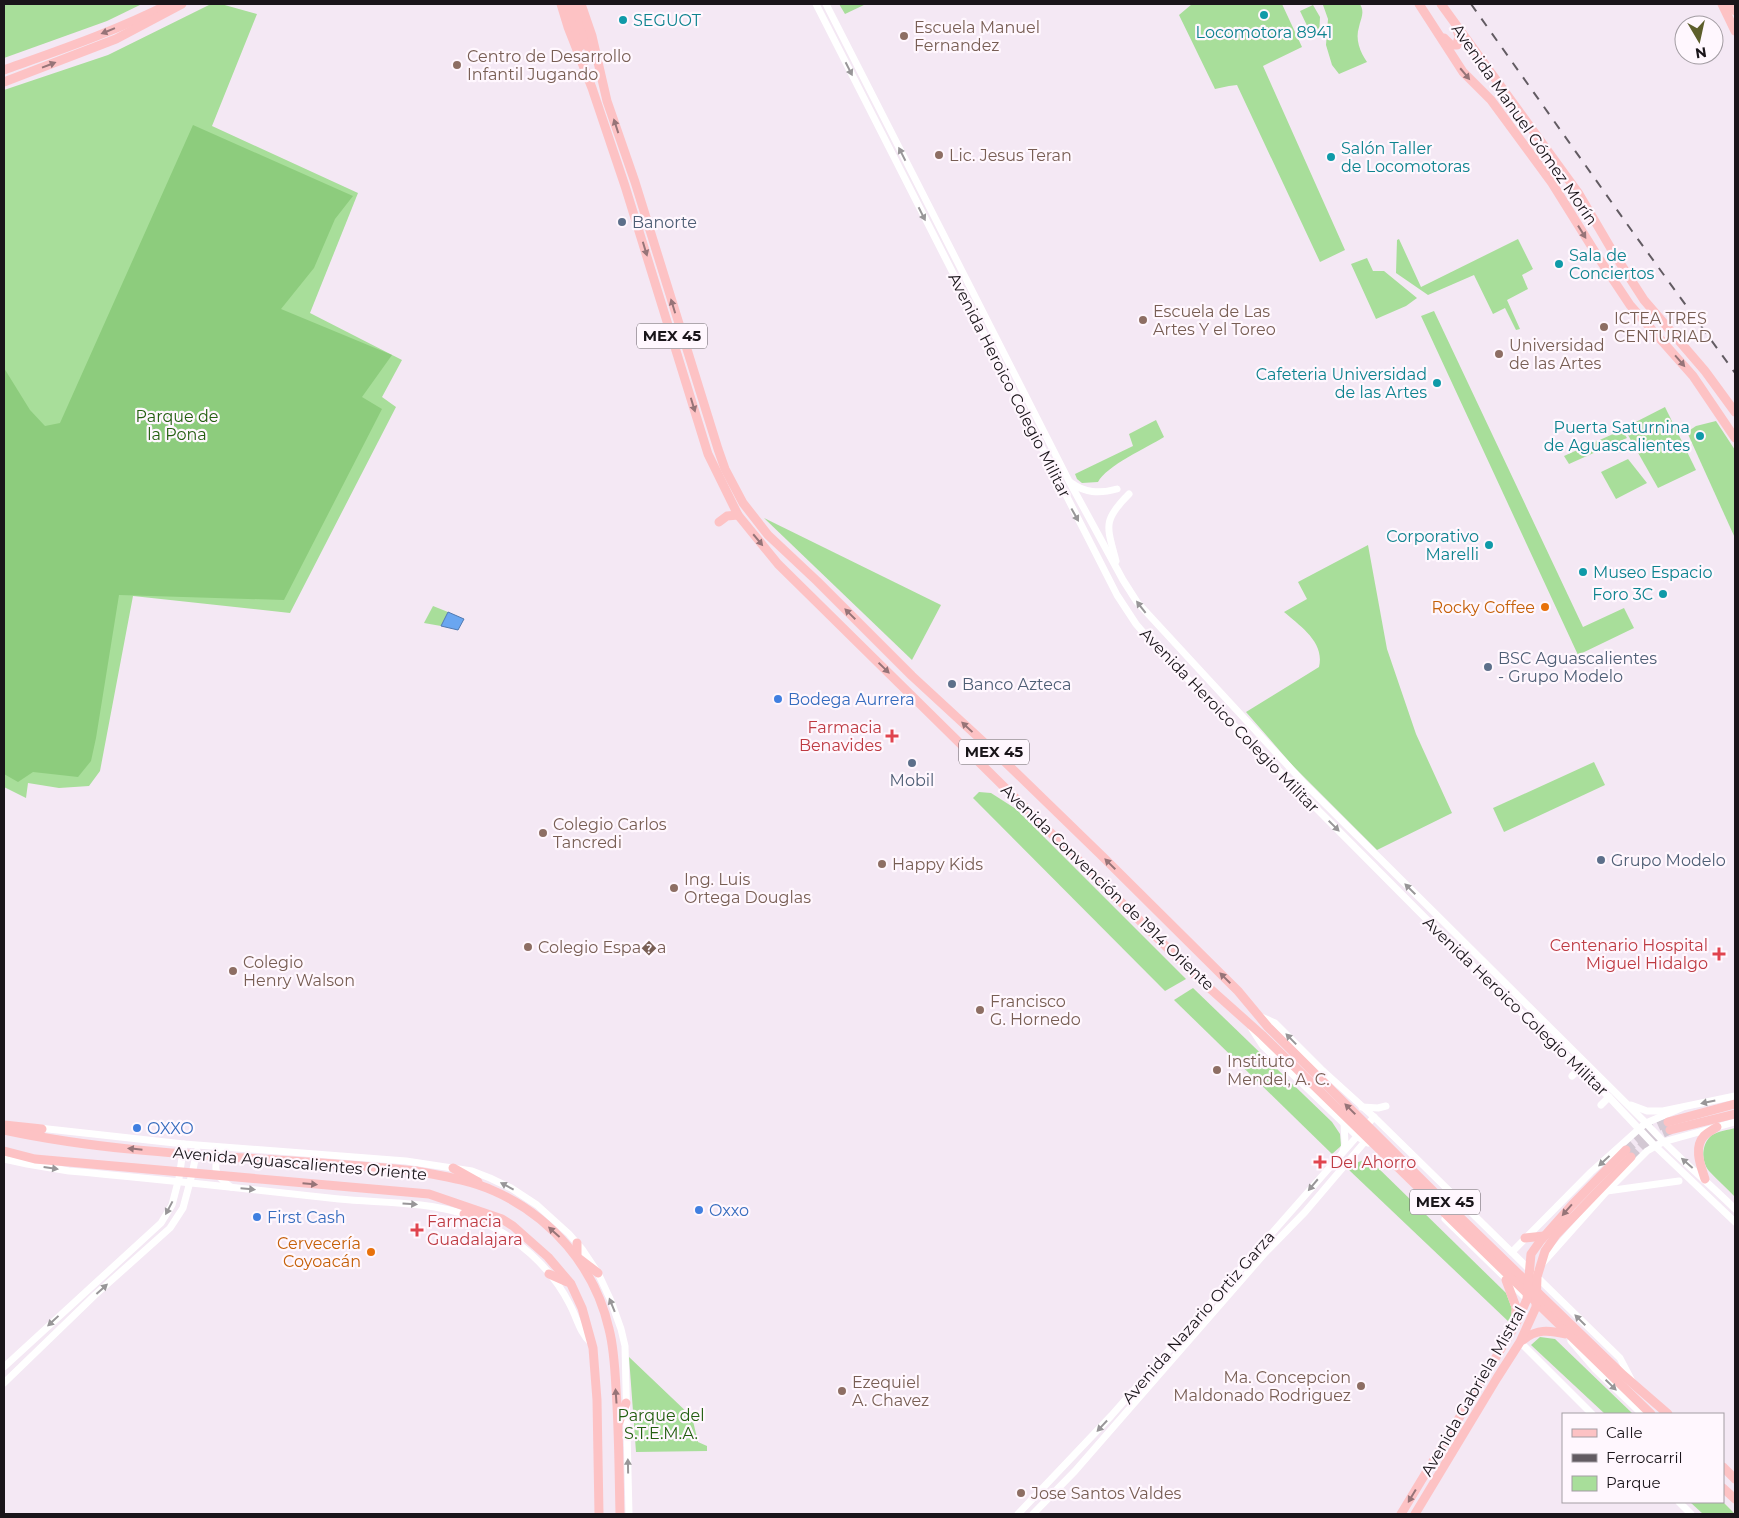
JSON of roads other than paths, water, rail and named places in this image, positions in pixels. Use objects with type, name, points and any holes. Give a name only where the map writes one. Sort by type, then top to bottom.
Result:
[{"type":"main road","points":[[4,70],[66,48],[169,4]]},
{"type":"main road","points":[[4,82],[116,39],[182,4]]},
{"type":"main road","name":"Avenida Convención de 1914 Oriente","points":[[562,4],[568,26],[626,186],[708,454],[738,515],[778,564],[1197,977],[1262,1035],[1621,1378],[1634,1384],[1667,1413]]},
{"type":"main road","name":"Avenida Convención de 1914 Oriente","points":[[568,4],[587,54],[602,81]]},
{"type":"main road","name":"Avenida Convención de 1914 Oriente","points":[[575,4],[587,54],[592,88]]},
{"type":"main road","name":"Avenida Convención de 1914 Oriente","points":[[582,4],[592,36],[602,81],[718,450],[725,469],[743,503],[768,536],[818,581],[912,676],[1002,759],[1238,991],[1268,1027],[1621,1378],[1650,1413]]},
{"type":"main road","name":"Avenida Manuel Gómez Morín","points":[[1419,4],[1463,72],[1491,100],[1552,183],[1630,305],[1693,376],[1735,438]]},
{"type":"main road","name":"Avenida Manuel Gómez Morín","points":[[1441,4],[1579,194],[1644,300],[1705,371],[1735,412]]},
{"type":"main road","points":[[1722,4],[1735,31]]},
{"type":"main road","points":[[1731,4],[1735,11]]},
{"type":"main road","points":[[1434,27],[1445,40],[1454,46],[1459,41],[1454,22]]},
{"type":"main road","points":[[719,522],[727,516],[738,515]]},
{"type":"main road","points":[[1735,1104],[1669,1126],[1735,1114]]},
{"type":"main road","points":[[4,1125],[42,1129]]},
{"type":"main road","points":[[1705,1179],[1698,1159],[1699,1143],[1703,1137],[1717,1127]]},
{"type":"main road","name":"Avenida Aguascalientes Oriente","points":[[4,1130],[48,1140],[416,1172],[447,1177],[494,1191],[534,1215],[567,1244],[586,1270],[602,1306],[609,1328],[614,1357],[618,1424],[620,1514]]},
{"type":"main road","name":"Avenida Aguascalientes Oriente","points":[[4,1151],[35,1159],[429,1194],[502,1219],[514,1226],[548,1257],[571,1284],[582,1308],[591,1343],[597,1400],[599,1514]]},
{"type":"main road","name":"Avenida Gabriela Mistral","points":[[1402,1514],[1516,1324],[1527,1299],[1531,1254],[1544,1236],[1572,1205],[1628,1154],[1556,1235],[1545,1251],[1537,1277],[1536,1308],[1520,1342],[1415,1514]]},
{"type":"main road","points":[[453,1168],[494,1191]]},
{"type":"main road","points":[[464,1214],[514,1226]]},
{"type":"main road","points":[[1525,1238],[1544,1236]]},
{"type":"main road","points":[[577,1243],[576,1257],[598,1273]]},
{"type":"main road","points":[[549,1274],[571,1284]]},
{"type":"main road","points":[[1506,1280],[1516,1307],[1516,1324]]},
{"type":"main road","points":[[1520,1342],[1529,1335],[1541,1331],[1565,1334]]},
{"type":"main road","points":[[618,1424],[626,1403]]},
{"type":"main road","points":[[1724,1468],[1735,1479]]},
{"type":"main road","points":[[1724,1489],[1735,1499]]},
{"type":"street","name":"Avenida Heroico Colegio Militar","points":[[816,4],[1116,595],[1136,624],[1154,645],[1459,952],[1580,1068],[1640,1128],[1655,1146],[1735,1222]]},
{"type":"street","name":"Avenida Heroico Colegio Militar","points":[[826,4],[1069,481],[1119,574],[1145,612],[1304,783],[1663,1142],[1705,1179],[1735,1209]]},
{"type":"street","points":[[1069,481],[1087,491],[1098,492],[1117,488]]},
{"type":"street","points":[[1119,574],[1111,543],[1109,521],[1115,507],[1129,494]]},
{"type":"street","name":"Avenida Convención de 1914 Oriente","points":[[1257,1015],[1276,1023],[1320,1069],[1374,1117],[1512,1252],[1620,1358],[1634,1384]]},
{"type":"street","name":"Avenida Convención de 1914 Oriente","points":[[1250,1025],[1263,1046],[1358,1137],[1366,1141],[1506,1280],[1565,1334],[1595,1369],[1641,1413]]},
{"type":"street","points":[[1572,1076],[1580,1068]]},
{"type":"street","points":[[1627,1104],[1647,1111],[1663,1111],[1735,1096]]},
{"type":"street","points":[[1601,1105],[1609,1097]]},
{"type":"street","points":[[1362,1106],[1378,1108],[1386,1106]]},
{"type":"street","points":[[1512,1252],[1591,1172],[1640,1128],[1646,1123],[1680,1108]]},
{"type":"street","name":"Avenida Nazario Ortiz Garza","points":[[1018,1514],[1111,1416],[1374,1117]]},
{"type":"street","name":"Avenida Aguascalientes Oriente","points":[[4,1120],[42,1129],[184,1144],[417,1162],[472,1171],[511,1188],[538,1206],[577,1243],[598,1273],[611,1301],[623,1337],[624,1346],[629,1514]]},
{"type":"street","points":[[1343,1152],[1346,1144],[1344,1122]]},
{"type":"street","points":[[1541,1266],[1607,1191],[1647,1151],[1663,1142],[1735,1122]]},
{"type":"street","name":"Avenida Nazario Ortiz Garza","points":[[1033,1514],[1075,1471],[1265,1253],[1305,1212],[1380,1124]]},
{"type":"street","points":[[4,1367],[161,1223],[172,1205],[178,1183],[184,1144]]},
{"type":"street","points":[[4,1382],[170,1228],[183,1208],[198,1145]]},
{"type":"street","points":[[228,1148],[222,1150],[216,1161],[215,1168],[220,1180],[231,1188]]},
{"type":"street","points":[[4,1159],[69,1171],[355,1201],[422,1205],[464,1214],[482,1221],[508,1236],[530,1253],[563,1292],[580,1328],[591,1343]]},
{"type":"street","points":[[1607,1191],[1678,1181]]},
{"type":"street","points":[[1520,1342],[1591,1413]]},
{"type":"street","points":[[1680,1503],[1691,1514]]},
{"type":"water","points":[[448,612],[464,619],[458,630],[441,626]]},
{"type":"tunnel","points":[[1626,1150],[1648,1131],[1668,1122]]},
{"type":"tunnel","points":[[1631,1157],[1648,1140],[1670,1130]]},
{"type":"railway","points":[[1471,4],[1735,373]]},
{"type":"place","name":"Locomotora 8941","points":[[1264,15]]},
{"type":"place","name":"SEGUOT","points":[[623,20]]},
{"type":"place","name":"Escuela Manuel Fernandez","points":[[904,36]]},
{"type":"place","name":"Centro de Desarrollo Infantil Jugando","points":[[457,65]]},
{"type":"place","name":"Lic. Jesus Teran","points":[[939,155]]},
{"type":"place","name":"Salón Taller de Locomotoras","points":[[1331,157]]},
{"type":"place","name":"Banorte","points":[[622,222]]},
{"type":"place","name":"Sala de Conciertos","points":[[1559,264]]},
{"type":"place","name":"Escuela de Las Artes Y el Toreo","points":[[1143,320]]},
{"type":"place","name":"ICTEA TRES CENTURIAD","points":[[1604,327]]},
{"type":"place","name":"Universidad de las Artes","points":[[1499,354]]},
{"type":"place","name":"Cafeteria Universidad de las Artes","points":[[1437,383]]},
{"type":"place","name":"Puerta Saturnina de Aguascalientes","points":[[1700,436]]},
{"type":"place","name":"Corporativo Marelli","points":[[1489,545]]},
{"type":"place","name":"Museo Espacio","points":[[1583,572]]},
{"type":"place","name":"Foro 3C","points":[[1663,594]]},
{"type":"place","name":"Rocky Coffee","points":[[1545,607]]},
{"type":"place","name":"BSC Aguascalientes - Grupo Modelo","points":[[1488,667]]},
{"type":"place","name":"Banco Azteca","points":[[952,684]]},
{"type":"place","name":"Bodega Aurrera","points":[[778,699]]},
{"type":"place","name":"Farmacia Benavides","points":[[892,736]]},
{"type":"place","name":"Mobil","points":[[912,763]]},
{"type":"place","name":"Colegio Carlos Tancredi","points":[[543,833]]},
{"type":"place","name":"Grupo Modelo","points":[[1601,860]]},
{"type":"place","name":"Happy Kids","points":[[882,864]]},
{"type":"place","name":"Ing. Luis Ortega Douglas","points":[[674,888]]},
{"type":"place","name":"Colegio Espa�a","points":[[528,947]]},
{"type":"place","name":"Centenario Hospital Miguel Hidalgo","points":[[1719,954]]},
{"type":"place","name":"Colegio Henry Walson","points":[[233,971]]},
{"type":"place","name":"Francisco G. Hornedo","points":[[980,1010]]},
{"type":"place","name":"Instituto Mendel, A. C.","points":[[1217,1070]]},
{"type":"place","name":"OXXO","points":[[137,1128]]},
{"type":"place","name":"Del Ahorro","points":[[1320,1162]]},
{"type":"place","name":"Oxxo","points":[[699,1210]]},
{"type":"place","name":"First Cash","points":[[257,1217]]},
{"type":"place","name":"Farmacia Guadalajara","points":[[417,1230]]},
{"type":"place","name":"Cervecería Coyoacán","points":[[371,1252]]},
{"type":"place","name":"Ma. Concepcion Maldonado Rodriguez","points":[[1361,1386]]},
{"type":"place","name":"Ezequiel A. Chavez","points":[[842,1391]]},
{"type":"place","name":"Jose Santos Valdes","points":[[1021,1493]]},
{"type":"park label","name":"Parque de la Pona","points":[[177,425]]},
{"type":"park label","name":"Parque del S.T.E.M.A.","points":[[661,1424]]}]
